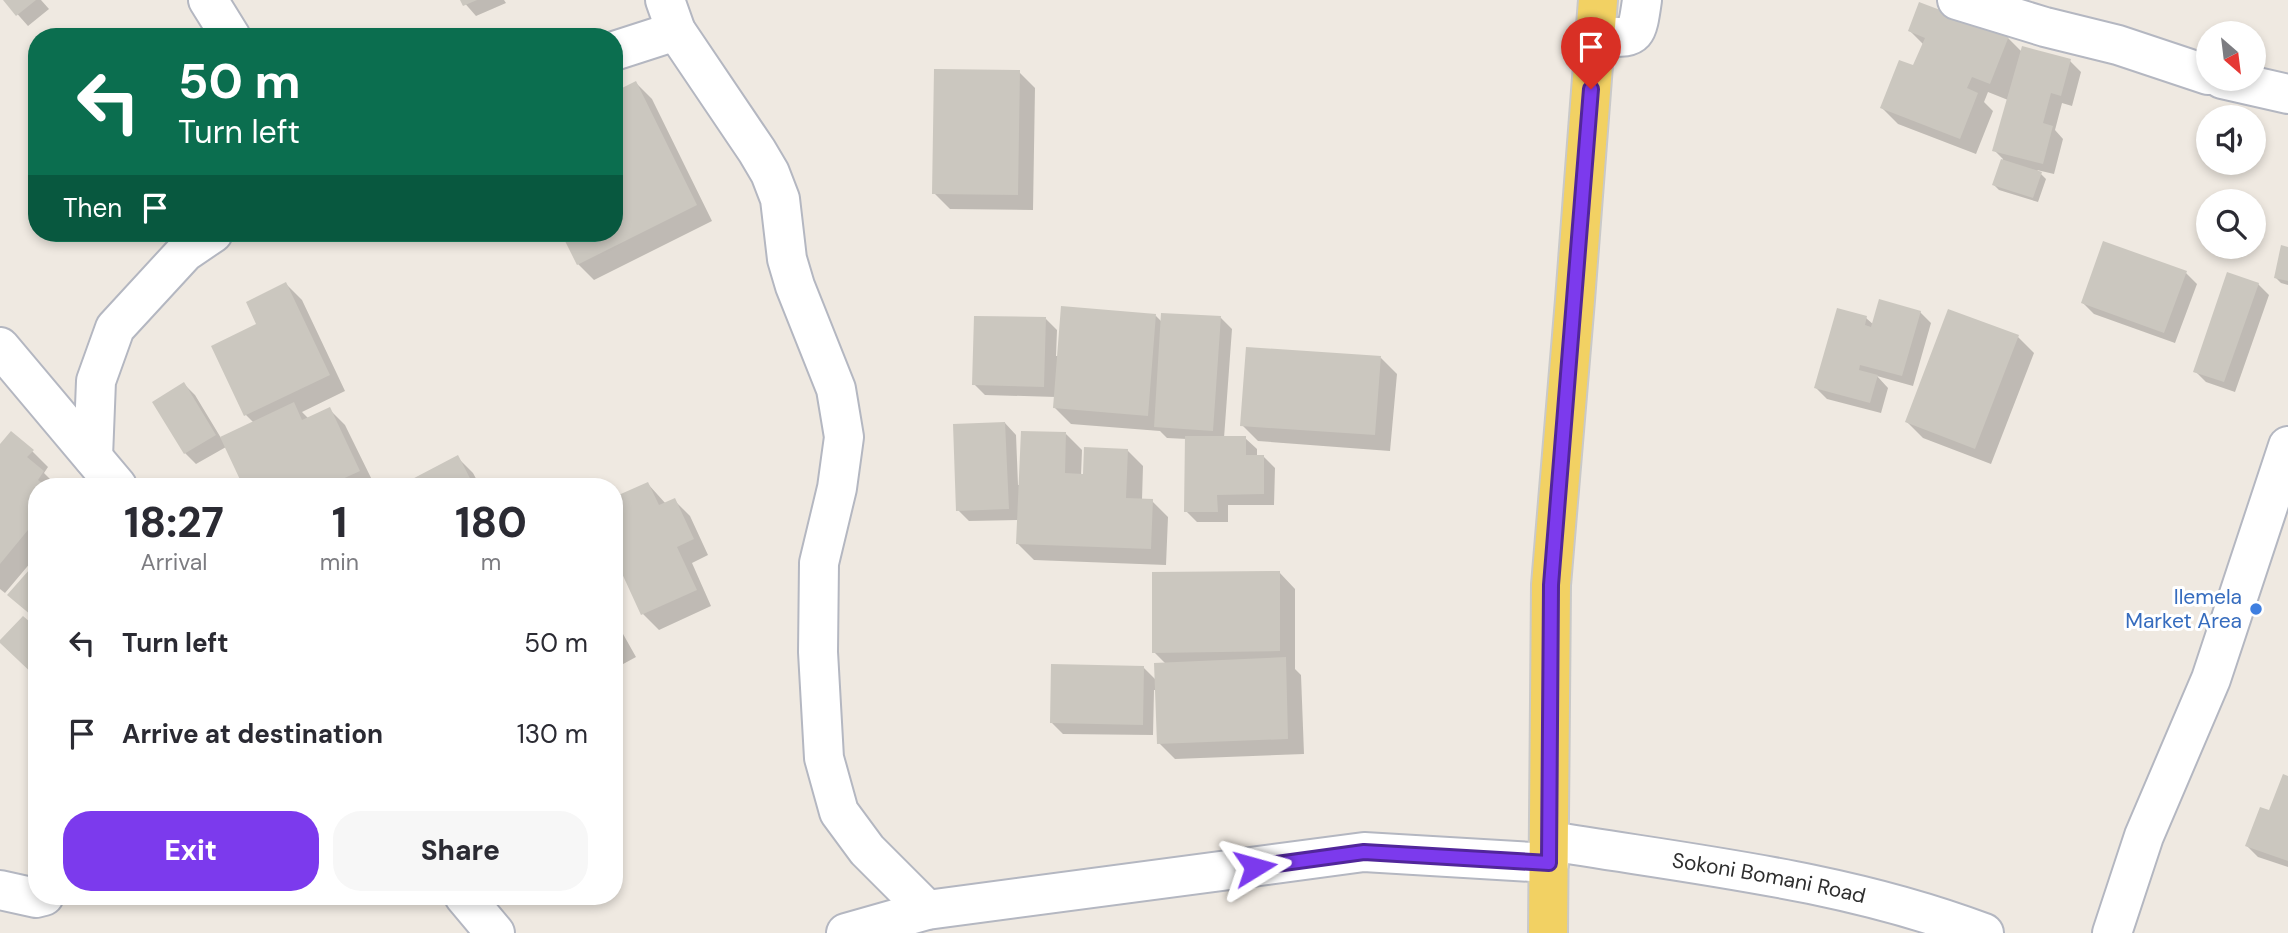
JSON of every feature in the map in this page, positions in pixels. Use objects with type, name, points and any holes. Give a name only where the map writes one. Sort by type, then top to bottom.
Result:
[{"type":"main road","points":[[1548,933],[1551,585],[1576,300],[1596,18]]},
{"type":"street","points":[[208,0],[225,28]]},
{"type":"street","points":[[1596,18],[1633,35],[1638,30],[1642,0]]},
{"type":"street","points":[[1956,0],[2045,27],[2118,45],[2196,71]]},
{"type":"street","points":[[623,45],[670,15],[770,173],[780,199],[787,259],[836,389],[844,437],[838,488],[819,563],[818,652],[824,758],[839,812],[867,850],[927,910]]},
{"type":"street","points":[[2266,89],[2288,94]]},
{"type":"street","points":[[93,457],[96,381],[115,328],[185,252],[200,242]]},
{"type":"street","points":[[0,347],[110,478]]},
{"type":"street","points":[[2112,933],[2144,836],[2211,678],[2288,446]]},
{"type":"street","name":"Sokoni Bomani Road","points":[[846,933],[927,910],[1364,852],[1549,852],[1812,883],[1936,915],[1984,933]]},
{"type":"street","points":[[0,890],[28,896]]},
{"type":"street","points":[[472,905],[495,933]]},
{"type":"building","points":[[3,0],[36,0],[16,16]]},
{"type":"building","points":[[460,0],[477,0],[463,6]]},
{"type":"building","points":[[1919,2],[2009,36],[1990,84],[1972,77],[1967,88],[1978,93],[1960,139],[1880,108],[1899,60],[1913,65],[1925,38],[1908,31]]},
{"type":"building","points":[[2022,46],[2071,59],[2061,96],[2051,93],[2043,123],[2053,126],[2043,164],[1992,151]]},
{"type":"building","points":[[934,69],[1020,70],[1018,195],[932,194]]},
{"type":"building","points":[[636,81],[697,205],[623,242],[623,88]]},
{"type":"building","points":[[2001,159],[2042,172],[2033,198],[1992,185]]},
{"type":"building","points":[[2103,241],[2187,271],[2164,333],[2081,303]]},
{"type":"building","points":[[566,242],[623,242],[577,265]]},
{"type":"building","points":[[2281,245],[2288,247],[2288,281],[2274,278]]},
{"type":"building","points":[[2227,272],[2259,283],[2224,382],[2193,372]]},
{"type":"building","points":[[286,282],[330,375],[244,416],[211,346],[256,324],[246,302]]},
{"type":"building","points":[[1879,299],[1921,311],[1902,376],[1860,365],[1859,370],[1878,375],[1870,403],[1814,388],[1837,308],[1867,316],[1865,325],[1871,327]]},
{"type":"building","points":[[1061,306],[1156,314],[1148,416],[1053,408]]},
{"type":"building","points":[[1948,309],[2019,335],[1975,449],[1905,422]]},
{"type":"building","points":[[1161,313],[1221,316],[1213,431],[1154,427]]},
{"type":"building","points":[[974,316],[1046,317],[1044,387],[972,385]]},
{"type":"building","points":[[1246,347],[1381,356],[1375,435],[1240,426]]},
{"type":"building","points":[[184,382],[216,435],[184,454],[152,402]]},
{"type":"building","points":[[294,402],[302,420],[330,407],[360,471],[345,478],[239,478],[220,437]]},
{"type":"building","points":[[1005,422],[1009,509],[956,511],[953,424]]},
{"type":"building","points":[[11,431],[34,450],[27,457],[44,471],[39,478],[28,478],[28,530],[0,564],[0,444]]},
{"type":"building","points":[[1021,431],[1066,432],[1065,473],[1083,474],[1084,447],[1128,449],[1126,498],[1153,499],[1151,549],[1016,544]]},
{"type":"building","points":[[1185,436],[1246,436],[1246,455],[1264,455],[1264,494],[1217,495],[1218,512],[1184,512]]},
{"type":"building","points":[[458,455],[470,478],[414,478]]},
{"type":"building","points":[[648,482],[659,505],[675,498],[694,539],[677,547],[697,590],[641,615],[623,576],[623,493]]},
{"type":"building","points":[[28,571],[28,612],[7,595]]},
{"type":"building","points":[[1280,571],[1280,651],[1152,653],[1152,572]]},
{"type":"building","points":[[23,616],[28,620],[28,669],[0,643]]},
{"type":"building","points":[[1286,657],[1288,739],[1157,744],[1154,663]]},
{"type":"building","points":[[1051,664],[1144,666],[1143,725],[1050,723]]},
{"type":"building","points":[[2283,774],[2288,776],[2288,861],[2245,846],[2260,807],[2269,810]]},
{"type":"place","name":"Ilemela Market Area","points":[[2256,609]]},
{"type":"route","points":[[1255,867],[1364,852],[1549,863],[1551,585],[1591,89]]}]
